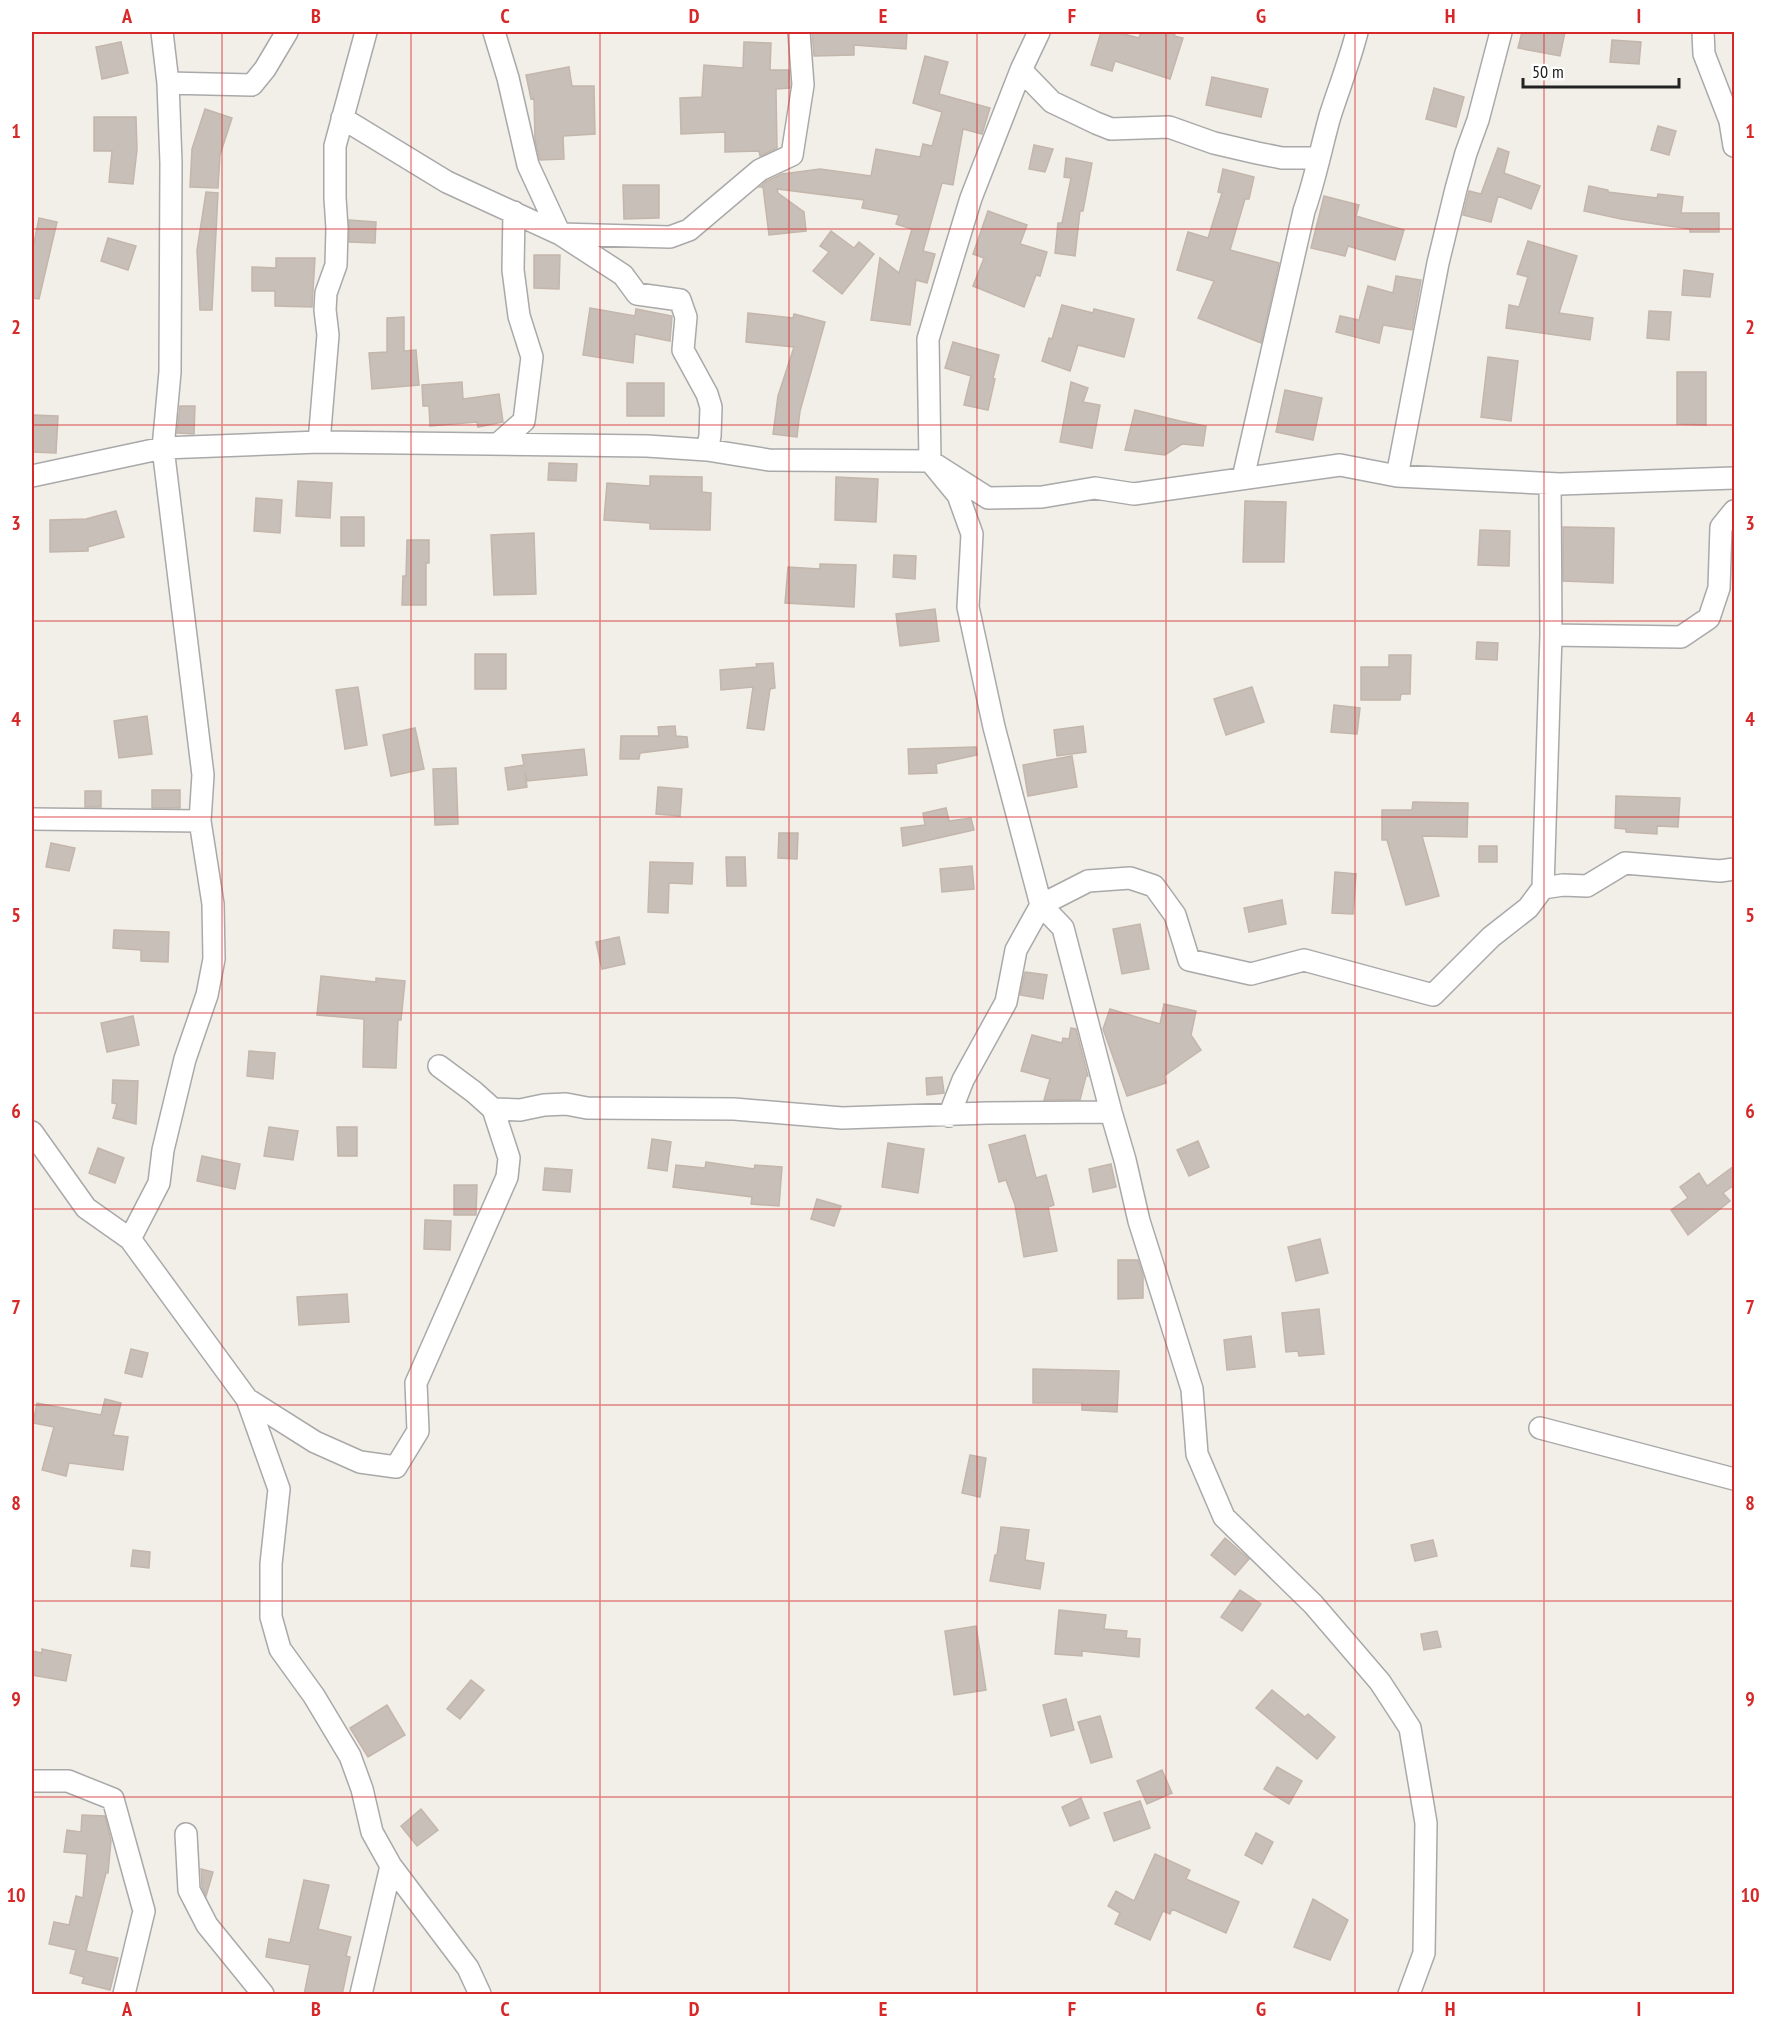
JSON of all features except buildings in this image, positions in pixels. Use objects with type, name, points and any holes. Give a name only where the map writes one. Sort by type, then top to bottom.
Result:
[{"type":"street","points":[[129,1239],[159,1183],[163,1150],[185,1059],[207,995],[214,959],[213,904],[200,821],[203,775],[163,448],[170,372],[171,163],[168,83],[162,32]]},
{"type":"street","points":[[168,83],[252,85],[265,69],[287,32]]},
{"type":"street","points":[[319,442],[328,335],[325,310],[326,293],[336,265],[335,146],[366,32]]},
{"type":"street","points":[[494,32],[508,78],[528,165],[560,234]]},
{"type":"street","points":[[560,234],[670,237],[688,230],[760,170],[792,155],[803,85],[799,32]]},
{"type":"street","points":[[1039,32],[1021,70],[971,198],[928,339],[930,461],[958,495],[972,534],[968,607],[994,727],[1041,905],[1063,928],[1139,1221],[1192,1389],[1197,1454],[1224,1516],[1313,1604],[1380,1682],[1410,1728],[1426,1824],[1424,1953],[1409,1995]]},
{"type":"street","points":[[1243,478],[1304,211],[1357,32]]},
{"type":"street","points":[[1397,476],[1438,263],[1456,189],[1478,120],[1501,32]]},
{"type":"street","points":[[1703,32],[1704,54],[1730,121],[1734,146]]},
{"type":"street","points":[[1021,70],[1052,102],[1111,129],[1124,130],[1148,126],[1169,128],[1214,143],[1257,153],[1282,158],[1318,158]]},
{"type":"street","points":[[342,118],[447,182],[560,234],[623,275],[637,294],[680,300],[686,317],[683,350],[704,388],[711,407],[707,450]]},
{"type":"street","points":[[499,444],[524,421],[532,357],[519,316],[513,270],[514,212]]},
{"type":"street","points":[[32,476],[163,448],[319,442],[647,446],[707,450],[769,460],[930,461],[988,498],[1041,497],[1095,488],[1134,494],[1340,465],[1397,476],[1550,484],[1734,478]]},
{"type":"street","points":[[949,1116],[963,1080],[1006,1002],[1016,950],[1041,905],[1088,881],[1130,878],[1154,886],[1175,915],[1189,960],[1251,974],[1304,960],[1433,995],[1491,937],[1528,908],[1543,888],[1551,634],[1550,484]]},
{"type":"street","points":[[1551,634],[1681,637],[1709,618],[1719,588],[1721,527],[1734,511]]},
{"type":"street","points":[[32,819],[200,821]]},
{"type":"street","points":[[1543,888],[1563,885],[1587,886],[1625,863],[1720,871],[1734,869]]},
{"type":"street","points":[[247,1399],[315,1442],[360,1462],[396,1467],[418,1431],[416,1383],[507,1177],[509,1158],[493,1109],[439,1066]]},
{"type":"street","points":[[493,1109],[520,1110],[544,1105],[566,1104],[587,1108],[734,1108],[842,1118],[1111,1112]]},
{"type":"street","points":[[32,1132],[86,1208],[129,1239],[247,1399],[279,1489],[271,1564],[271,1617],[280,1649],[314,1696],[350,1756],[362,1789],[372,1832],[391,1866],[468,1968],[480,1995]]},
{"type":"street","points":[[1540,1428],[1734,1479]]},
{"type":"street","points":[[32,1781],[68,1781],[113,1799],[144,1911],[124,1995]]},
{"type":"street","points":[[186,1834],[189,1890],[207,1925],[263,1995]]},
{"type":"street","points":[[362,1995],[391,1866]]}]
